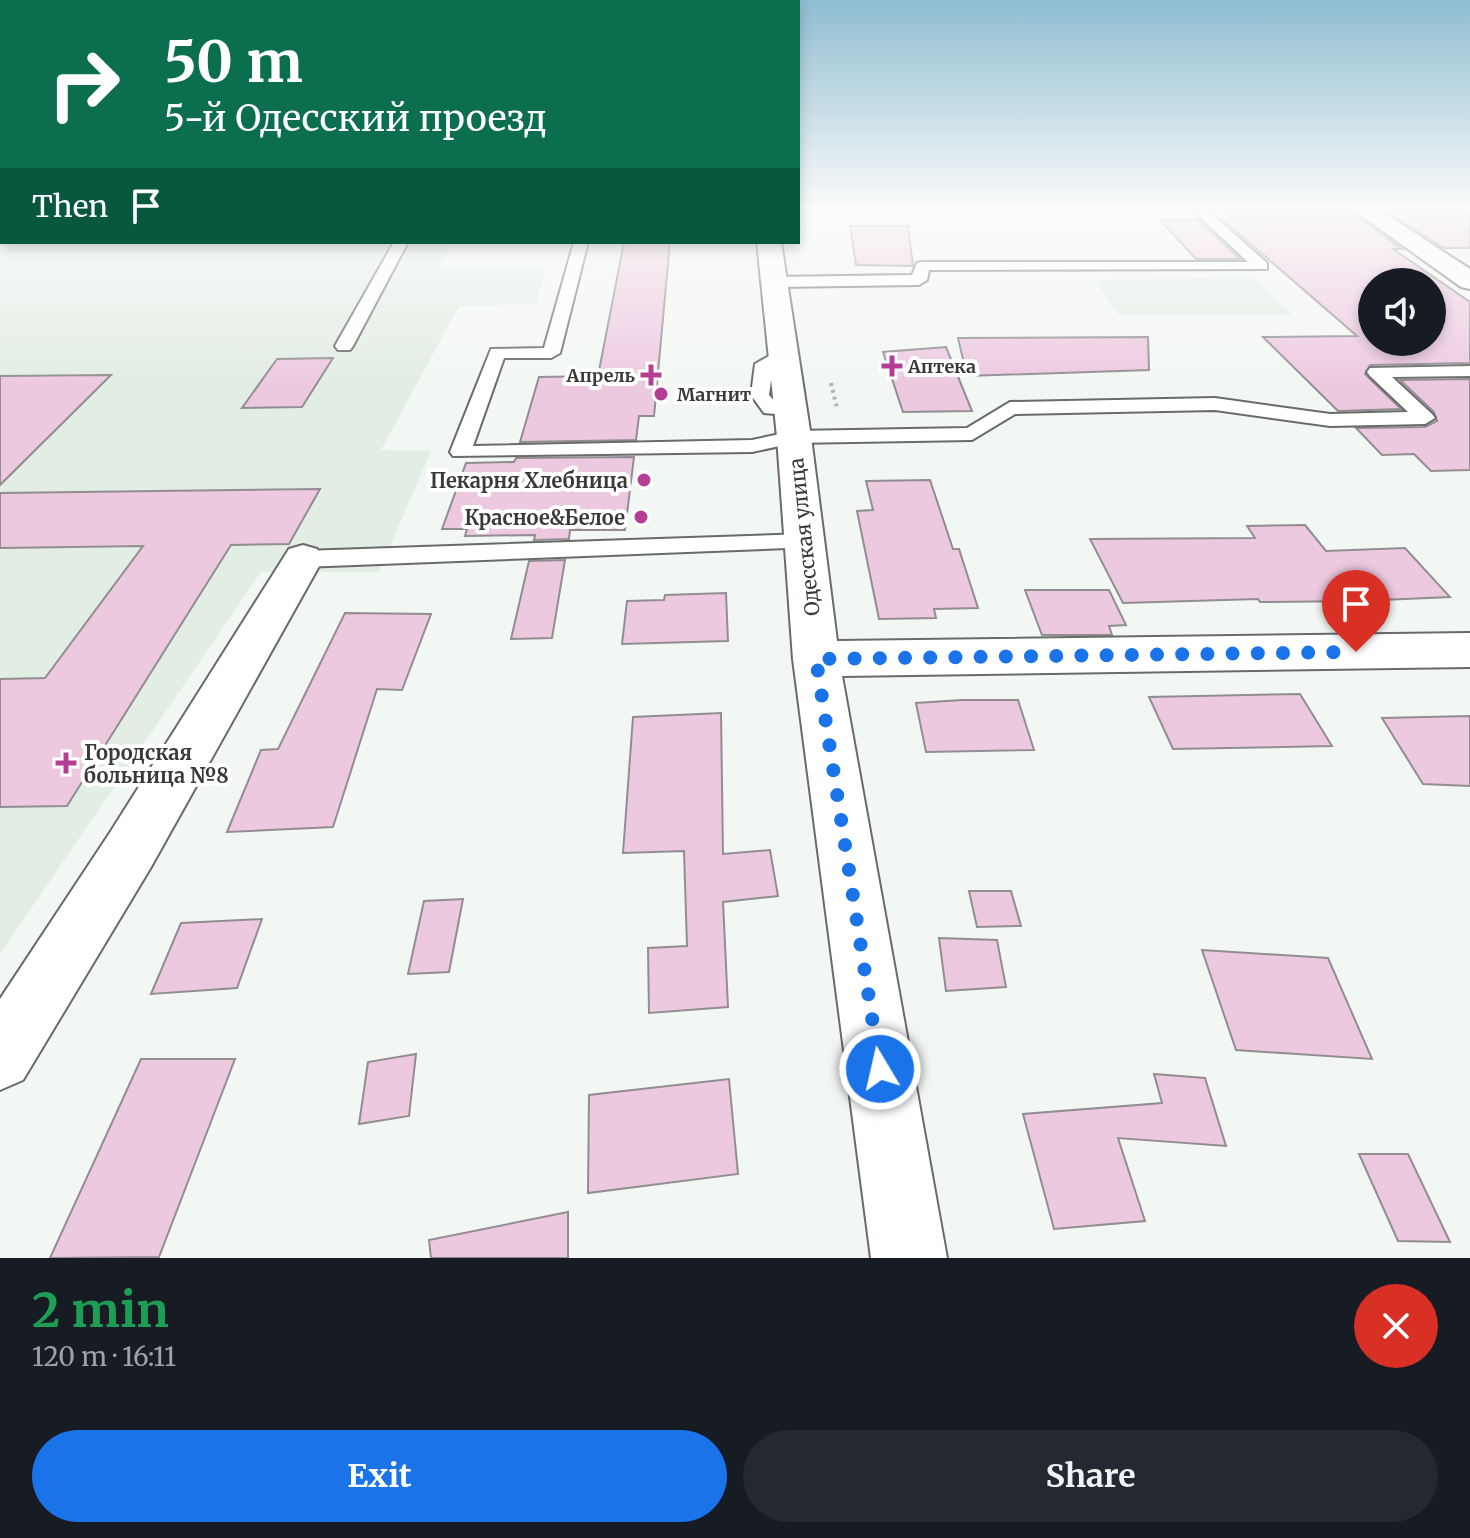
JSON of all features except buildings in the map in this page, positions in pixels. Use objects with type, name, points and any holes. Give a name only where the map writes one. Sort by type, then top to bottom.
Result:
[{"type":"street","name":"Одесская улица","points":[[772,268],[816,659],[909,1258]]},
{"type":"street","points":[[1450,268],[1470,281]]},
{"type":"street","points":[[0,1057],[131,849],[303,559]]},
{"type":"street","points":[[816,659],[1470,650]]},
{"type":"lane","points":[[344,346],[387,268]]},
{"type":"lane","points":[[574,268],[551,353],[497,353],[460,452],[752,446],[792,424],[972,434],[1010,408],[1215,404],[1330,420],[1425,418],[1376,372],[1470,371]]},
{"type":"lane","points":[[774,282],[919,280],[922,268]]},
{"type":"lane","points":[[303,559],[805,542]]},
{"type":"shaded area","name":"Городская больница №8","points":[[0,268],[545,269],[536,304],[459,306],[381,450],[431,451],[379,572],[261,572],[0,954]]},
{"type":"shaded area","points":[[1253,277],[1292,315],[1119,315],[1095,280]]},
{"type":"place","name":"Аптека","points":[[892,366]]},
{"type":"place","name":"Апрель","points":[[651,375]]},
{"type":"place","name":"Магнит","points":[[661,394]]},
{"type":"place","name":"Пекарня Хлебница","points":[[644,480]]},
{"type":"place","name":"Красное&Белое","points":[[641,517]]},
{"type":"place","name":"Городская больница №8","points":[[66,763]]},
{"type":"route","points":[[880,1069],[816,659],[1356,652]]}]
